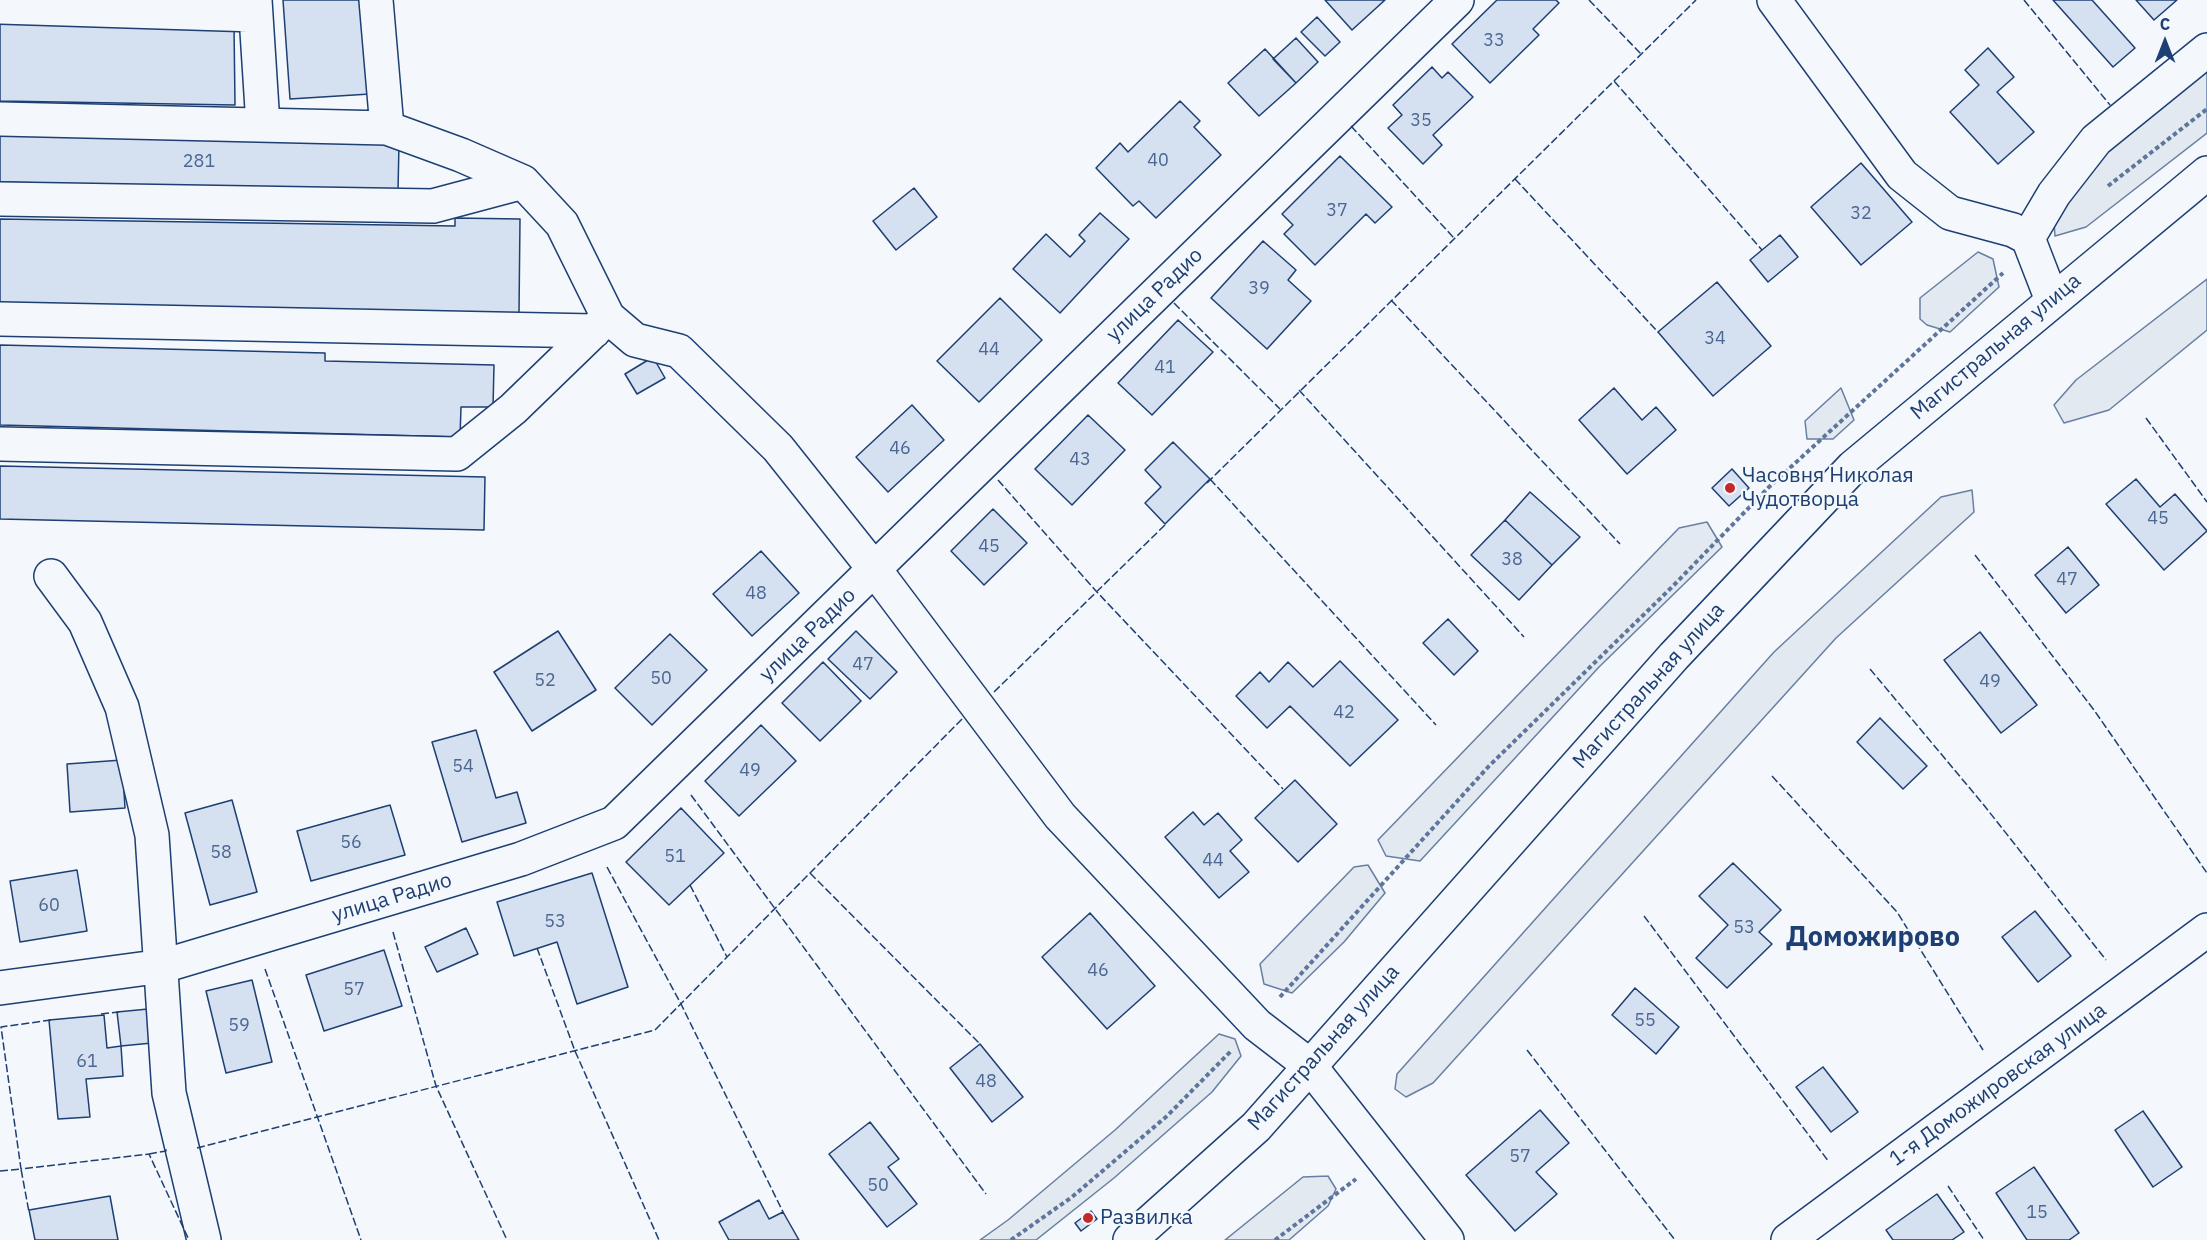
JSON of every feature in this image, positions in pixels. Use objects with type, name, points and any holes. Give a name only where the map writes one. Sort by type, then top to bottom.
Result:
[{"type":"street","points":[[376,0],[387,128]]},
{"type":"street","name":"улица Радио","points":[[0,988],[163,966],[521,859],[614,823],[876,570],[1457,0]]},
{"type":"street","points":[[1774,0],[1902,175],[1950,213],[2013,230],[2030,242],[2052,300]]},
{"type":"street","points":[[0,7],[256,8],[263,125]]},
{"type":"street","points":[[2030,242],[2054,194],[2096,140],[2207,50]]},
{"type":"street","points":[[0,119],[387,128],[460,154],[523,182],[562,224],[601,324]]},
{"type":"street","name":"Магистральная улица","points":[[1130,1240],[1256,1127],[1674,656],[1853,467],[2207,173]]},
{"type":"street","points":[[0,199],[433,206],[523,182]]},
{"type":"street","points":[[0,319],[601,324],[635,340],[679,351],[778,448],[876,570],[1060,816],[1257,1025],[1309,1065],[1447,1240]]},
{"type":"street","points":[[0,444],[458,454],[513,408],[601,324]]},
{"type":"street","points":[[51,576],[85,622],[122,707],[152,835],[163,966],[169,1093],[204,1240]]},
{"type":"street","name":"1-я Доможировская улица","points":[[1788,1240],[2207,930]]},
{"type":"path","points":[[2105,188],[2207,109]]},
{"type":"path","points":[[1011,1240],[1072,1197],[1167,1116],[1257,1025],[1489,766],[1674,585],[1769,487],[2030,242]]},
{"type":"path","points":[[1275,1240],[1382,1158]]},
{"type":"shaded area","points":[[2207,63],[2207,133],[2086,227],[2055,236],[2053,208],[2080,172]]},
{"type":"shaded area","points":[[1978,252],[1993,259],[1999,287],[1950,332],[1927,325],[1920,319],[1920,298]]},
{"type":"shaded area","points":[[2207,279],[2207,330],[2109,410],[2064,423],[2054,405],[2076,380]]},
{"type":"shaded area","points":[[1841,388],[1854,420],[1833,439],[1807,439],[1805,421]]},
{"type":"shaded area","points":[[1972,490],[1974,512],[1836,638],[1433,1083],[1406,1097],[1395,1089],[1397,1074],[1774,652],[1941,497]]},
{"type":"shaded area","points":[[1707,522],[1722,547],[1599,667],[1420,861],[1386,856],[1378,840],[1679,528]]},
{"type":"shaded area","points":[[1368,865],[1385,893],[1344,942],[1292,993],[1264,984],[1260,964],[1354,867]]},
{"type":"shaded area","points":[[1219,1034],[1235,1039],[1241,1056],[1212,1092],[1114,1178],[1036,1240],[980,1240],[1008,1220],[1115,1130]]},
{"type":"shaded area","points":[[1328,1176],[1336,1189],[1328,1206],[1289,1240],[1225,1240],[1303,1177]]},
{"type":"building","points":[[283,0],[364,0],[370,94],[290,99]]},
{"type":"building","points":[[1325,0],[1385,0],[1352,30]]},
{"type":"building","points":[[1497,0],[1556,0],[1559,3],[1533,29],[1539,35],[1490,83],[1452,44]]},
{"type":"building","points":[[2053,0],[2092,0],[2135,48],[2113,67]]},
{"type":"building","points":[[2136,0],[2177,0],[2154,20]]},
{"type":"building","points":[[1317,17],[1340,42],[1325,56],[1301,32]]},
{"type":"building","points":[[0,21],[234,26],[235,105],[0,101]]},
{"type":"building","points":[[1296,38],[1318,62],[1296,83],[1273,59]]},
{"type":"building","points":[[1988,48],[2014,77],[1997,92],[2034,132],[1998,164],[1950,112],[1979,85],[1965,70]]},
{"type":"building","points":[[1265,49],[1296,83],[1259,116],[1228,83]]},
{"type":"building","points":[[1432,67],[1442,78],[1448,72],[1473,97],[1433,135],[1442,145],[1423,164],[1388,128],[1402,115],[1393,105]]},
{"type":"building","points":[[1180,101],[1200,121],[1194,127],[1221,155],[1156,218],[1139,201],[1133,206],[1096,168],[1120,143],[1128,152]]},
{"type":"building","points":[[0,133],[399,143],[398,191],[0,182]]},
{"type":"building","points":[[1340,156],[1392,207],[1375,223],[1366,214],[1315,265],[1284,234],[1293,225],[1282,214]]},
{"type":"building","points":[[1861,163],[1912,222],[1861,265],[1811,207]]},
{"type":"building","points":[[914,188],[937,217],[896,250],[873,221]]},
{"type":"building","points":[[1100,213],[1129,239],[1060,313],[1013,269],[1046,234],[1070,257],[1085,241],[1079,235]]},
{"type":"building","points":[[455,218],[520,219],[519,313],[0,305],[0,219],[455,226]]},
{"type":"building","points":[[1780,235],[1798,257],[1768,282],[1750,260]]},
{"type":"building","points":[[1263,241],[1296,270],[1288,280],[1311,301],[1267,349],[1211,298]]},
{"type":"building","points":[[1717,282],[1771,346],[1713,396],[1658,332]]},
{"type":"building","points":[[1000,298],[1042,340],[979,402],[937,361]]},
{"type":"building","points":[[1178,320],[1213,352],[1152,415],[1118,383]]},
{"type":"building","points":[[0,345],[325,353],[325,361],[494,365],[493,407],[461,407],[460,437],[0,425]]},
{"type":"building","points":[[653,357],[665,378],[637,394],[625,374]]},
{"type":"building","points":[[1614,388],[1642,420],[1656,407],[1676,430],[1627,474],[1579,420]]},
{"type":"building","points":[[912,405],[944,440],[888,492],[856,457]]},
{"type":"building","points":[[1088,415],[1125,450],[1072,505],[1035,469]]},
{"type":"building","points":[[1173,442],[1210,479],[1165,524],[1145,503],[1161,487],[1145,470]]},
{"type":"building","points":[[0,466],[485,477],[484,530],[0,519]]},
{"type":"building","name":"Часовня Николая Чудотворца","points":[[1732,469],[1749,488],[1729,506],[1712,488]]},
{"type":"building","points":[[2136,479],[2160,507],[2175,494],[2207,531],[2164,570],[2106,504]]},
{"type":"building","points":[[1530,492],[1580,537],[1552,565],[1505,520]]},
{"type":"building","points":[[993,509],[1027,543],[984,585],[951,551]]},
{"type":"building","points":[[1505,520],[1552,565],[1519,600],[1471,555]]},
{"type":"building","points":[[2068,547],[2099,585],[2066,613],[2035,575]]},
{"type":"building","points":[[761,551],[799,593],[752,636],[713,594]]},
{"type":"building","points":[[1448,619],[1478,651],[1454,675],[1423,643]]},
{"type":"building","points":[[558,631],[596,690],[532,731],[494,672]]},
{"type":"building","points":[[856,631],[897,672],[870,699],[828,659]]},
{"type":"building","points":[[1980,632],[2037,705],[2001,733],[1944,660]]},
{"type":"building","points":[[670,634],[707,670],[652,725],[615,688]]},
{"type":"building","points":[[1340,661],[1398,720],[1350,766],[1290,706],[1267,728],[1236,696],[1260,672],[1269,682],[1288,662],[1313,687]]},
{"type":"building","points":[[823,662],[861,701],[820,741],[782,703]]},
{"type":"building","points":[[1880,718],[1927,766],[1903,789],[1857,742]]},
{"type":"building","points":[[761,725],[796,761],[739,816],[705,781]]},
{"type":"building","points":[[476,730],[496,798],[517,792],[526,823],[462,842],[432,742]]},
{"type":"building","points":[[122,760],[125,808],[70,812],[67,764]]},
{"type":"building","points":[[1295,780],[1337,824],[1298,862],[1255,818]]},
{"type":"building","points":[[232,800],[257,892],[210,905],[185,813]]},
{"type":"building","points":[[390,805],[405,855],[311,881],[297,831]]},
{"type":"building","points":[[681,808],[724,853],[669,905],[626,862]]},
{"type":"building","points":[[1193,812],[1204,825],[1218,813],[1242,840],[1230,851],[1249,872],[1219,898],[1165,837]]},
{"type":"building","points":[[1733,863],[1781,910],[1759,932],[1772,944],[1727,988],[1696,958],[1728,925],[1699,896]]},
{"type":"building","points":[[77,870],[87,931],[20,942],[10,881]]},
{"type":"building","points":[[592,873],[628,987],[577,1004],[557,942],[514,956],[497,902]]},
{"type":"building","points":[[2035,911],[2071,956],[2038,982],[2002,937]]},
{"type":"building","points":[[1090,913],[1155,986],[1107,1029],[1042,957]]},
{"type":"building","points":[[466,928],[478,954],[437,972],[425,947]]},
{"type":"building","points":[[384,950],[402,1006],[324,1031],[306,975]]},
{"type":"building","points":[[252,980],[272,1062],[226,1073],[206,991]]},
{"type":"building","points":[[1635,988],[1679,1027],[1656,1054],[1612,1015]]},
{"type":"building","points":[[148,1009],[152,1043],[121,1046],[117,1012]]},
{"type":"building","points":[[104,1015],[107,1048],[121,1046],[123,1076],[86,1079],[90,1117],[58,1119],[49,1020]]},
{"type":"building","points":[[980,1044],[1023,1097],[992,1122],[950,1068]]},
{"type":"building","points":[[1823,1067],[1858,1112],[1831,1132],[1796,1087]]},
{"type":"building","points":[[1540,1110],[1569,1143],[1536,1172],[1557,1194],[1515,1231],[1466,1175]]},
{"type":"building","points":[[2143,1111],[2182,1167],[2153,1187],[2115,1130]]},
{"type":"building","points":[[870,1122],[899,1159],[888,1167],[917,1204],[887,1227],[829,1154]]},
{"type":"building","points":[[2034,1167],[2079,1233],[2069,1240],[2027,1240],[1996,1193]]},
{"type":"building","points":[[1937,1194],[1964,1232],[1952,1240],[1893,1240],[1886,1230]]},
{"type":"building","points":[[110,1196],[118,1240],[35,1240],[29,1210]]},
{"type":"building","points":[[759,1200],[769,1219],[783,1212],[799,1240],[729,1240],[719,1222]]},
{"type":"building","points":[[1091,1211],[1097,1219],[1081,1231],[1075,1223]]},
{"type":"fence","points":[[1589,0],[1641,54]]},
{"type":"fence","points":[[1207,483],[1696,0]]},
{"type":"fence","points":[[2024,0],[2110,105]]},
{"type":"fence","points":[[1614,81],[1762,250]]},
{"type":"fence","points":[[1351,126],[1454,238]]},
{"type":"fence","points":[[1515,179],[1658,332]]},
{"type":"fence","points":[[1391,300],[1620,544]]},
{"type":"fence","points":[[1174,303],[1280,409]]},
{"type":"fence","points":[[1299,390],[1524,637]]},
{"type":"fence","points":[[2146,418],[2207,502]]},
{"type":"fence","points":[[1210,479],[1436,725]]},
{"type":"fence","points":[[998,480],[1096,591],[1283,789]]},
{"type":"fence","points":[[994,692],[1167,523]]},
{"type":"fence","points":[[1975,555],[2094,710],[2207,873]]},
{"type":"fence","points":[[1870,669],[1983,804],[2106,960]]},
{"type":"fence","points":[[197,1148],[655,1030],[963,718]]},
{"type":"fence","points":[[1772,776],[1897,912],[1983,1050]]},
{"type":"fence","points":[[691,795],[986,1194]]},
{"type":"fence","points":[[607,867],[681,1004],[783,1212]]},
{"type":"fence","points":[[810,873],[980,1044]]},
{"type":"fence","points":[[690,885],[727,957]]},
{"type":"fence","points":[[1644,916],[1829,1162]]},
{"type":"fence","points":[[393,932],[436,1086],[507,1240]]},
{"type":"fence","points":[[537,948],[575,1051],[659,1240]]},
{"type":"fence","points":[[265,969],[361,1240]]},
{"type":"fence","points":[[101,1014],[119,1012]]},
{"type":"fence","points":[[51,1020],[1,1027],[21,1169],[149,1154],[189,1240]]},
{"type":"fence","points":[[1527,1050],[1675,1240]]},
{"type":"fence","points":[[149,1154],[166,1151],[166,1147]]},
{"type":"fence","points":[[0,1171],[21,1169],[29,1212]]},
{"type":"fence","points":[[1948,1186],[1984,1240]]},
{"type":"place","name":"Часовня Николая Чудотворца","points":[[1730,488]]},
{"type":"place","name":"Развилка","points":[[1088,1218]]},
{"type":"district","name":"Доможирово","points":[[1873,938]]}]
